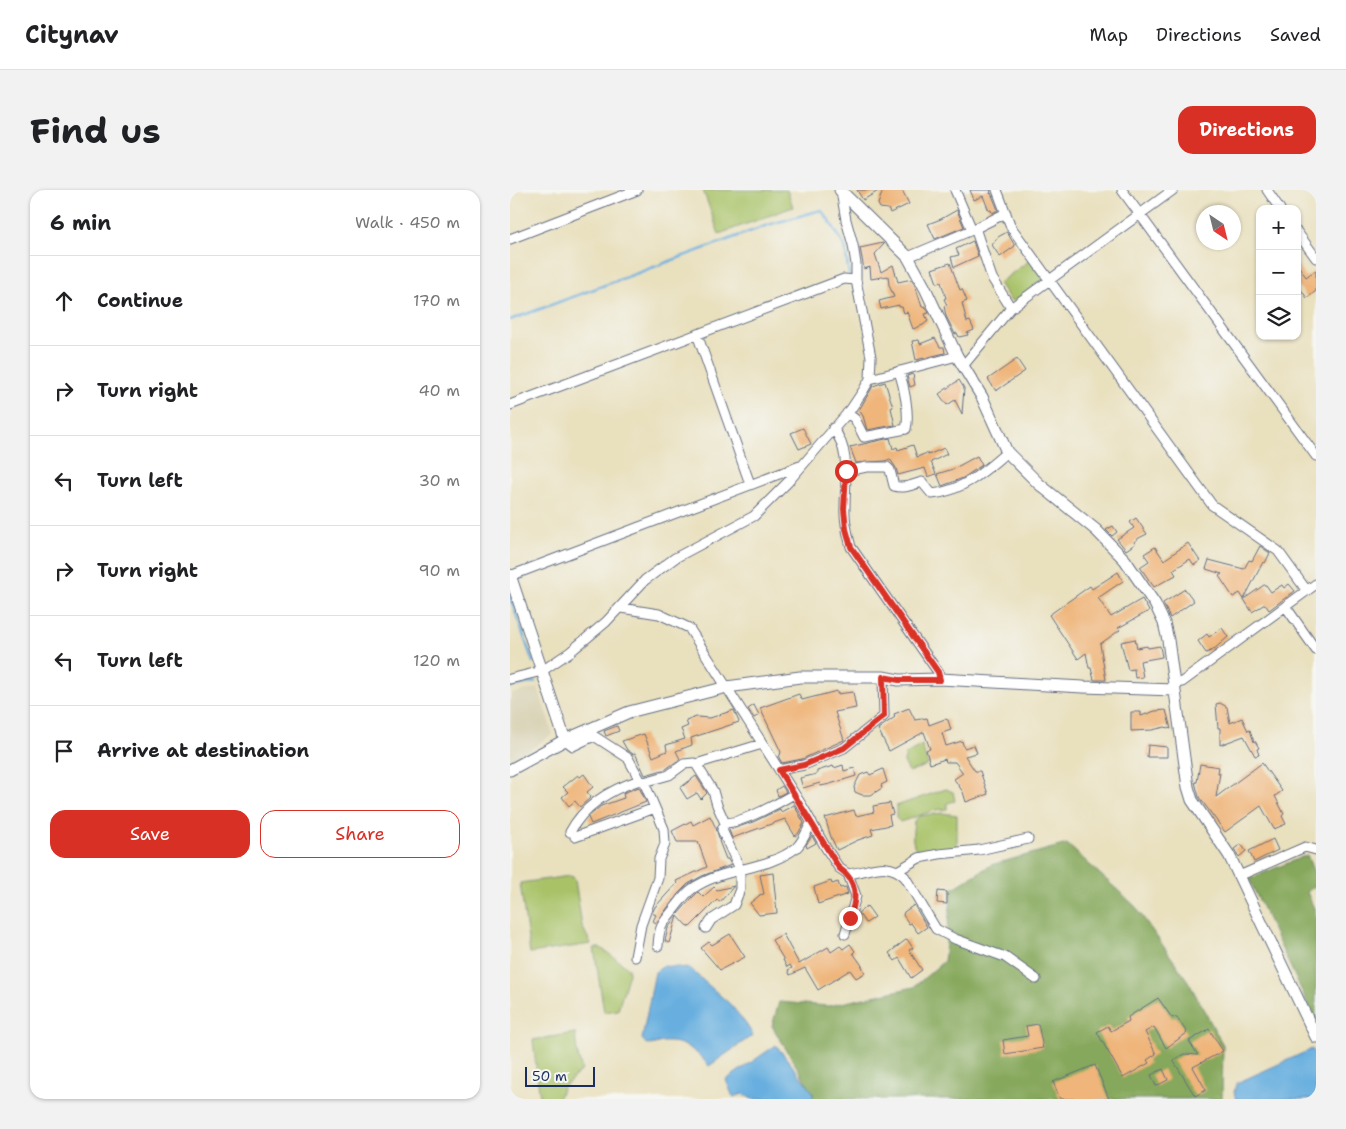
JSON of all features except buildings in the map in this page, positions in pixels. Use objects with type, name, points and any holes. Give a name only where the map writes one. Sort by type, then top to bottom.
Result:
[{"type":"street","points":[[510,239],[637,190]]},
{"type":"street","points":[[841,190],[908,256],[960,361],[982,397],[1007,452],[1039,484],[1096,530],[1125,560],[1155,604],[1164,623],[1188,787],[1192,800],[1229,855],[1316,1037]]},
{"type":"street","points":[[510,679],[542,671],[570,652],[620,608],[645,580],[675,558],[754,516],[788,482],[847,413],[863,391],[870,379],[871,357],[856,280],[856,264],[841,190]]},
{"type":"street","points":[[956,190],[992,278],[1011,308]]},
{"type":"street","points":[[996,190],[1010,227],[1050,279],[1212,505],[1278,551],[1307,591]]},
{"type":"street","points":[[1122,190],[1316,456]]},
{"type":"street","points":[[870,379],[899,371],[960,361],[1011,308],[1173,190]]},
{"type":"street","points":[[1267,190],[1277,205]]},
{"type":"street","points":[[908,256],[1006,213]]},
{"type":"street","points":[[1301,237],[1316,258]]},
{"type":"street","points":[[510,406],[844,280],[856,280]]},
{"type":"street","points":[[697,334],[750,484]]},
{"type":"street","points":[[847,413],[855,419],[864,437],[906,429],[905,402],[899,371]]},
{"type":"street","points":[[833,428],[843,446],[846,471],[844,509],[846,529],[851,547],[938,672],[940,680]]},
{"type":"street","points":[[846,471],[867,467],[887,467],[890,470],[894,486],[899,488],[922,482],[932,494],[939,494],[969,483],[1007,452]]},
{"type":"street","points":[[636,958],[641,925],[658,878],[659,859],[665,844],[664,829],[642,781],[628,758],[594,736],[573,746],[564,740],[510,575],[802,464]]},
{"type":"street","points":[[510,770],[564,740],[629,712],[727,687],[800,677],[883,677],[899,680],[940,680],[1083,688],[1174,687],[1316,584]]},
{"type":"street","points":[[1286,606],[1316,650]]},
{"type":"street","points":[[620,608],[659,614],[689,628],[839,868],[848,874],[856,896],[845,934]]},
{"type":"street","points":[[779,770],[804,765],[844,748],[884,716],[883,677]]},
{"type":"street","points":[[655,808],[573,834],[582,814],[602,797],[621,786],[668,775],[684,764],[696,764],[762,744]]},
{"type":"street","points":[[696,764],[713,791],[725,822],[722,830],[740,869],[739,894],[734,905],[711,920],[706,928]]},
{"type":"street","points":[[725,822],[734,822],[776,805],[794,794]]},
{"type":"street","points":[[658,946],[663,922],[684,896],[704,882],[740,869],[766,863],[796,847],[812,822]]},
{"type":"street","points":[[899,870],[919,858],[979,850],[1028,839]]},
{"type":"street","points":[[1239,876],[1305,847],[1316,850]]},
{"type":"street","points":[[848,874],[859,873],[881,866],[899,870],[936,929],[955,939],[1005,958],[1036,980]]},
{"type":"shaded area","points":[[538,688],[553,734],[510,763],[510,694]]},
{"type":"green space","points":[[703,190],[787,190],[793,207],[719,234]]},
{"type":"green space","points":[[1030,260],[1043,280],[1015,301],[1010,300],[999,283]]},
{"type":"green space","points":[[922,745],[928,765],[909,772],[904,762],[906,754]]},
{"type":"green space","points":[[946,789],[953,792],[955,801],[947,803],[947,809],[935,810],[900,822],[896,818],[896,806]]},
{"type":"green space","points":[[942,813],[957,815],[957,848],[941,848],[919,853],[913,842],[914,821],[920,816]]},
{"type":"green space","points":[[1067,844],[1135,906],[1188,981],[1223,1045],[1222,1099],[806,1099],[814,1095],[772,1026],[779,1002],[828,1006],[914,987],[944,961],[952,889],[991,865]]},
{"type":"green space","points":[[1307,855],[1316,878],[1316,885],[1307,892],[1316,913],[1316,1021],[1249,879]]},
{"type":"green space","points":[[570,876],[575,880],[582,926],[591,944],[530,953],[520,883]]},
{"type":"green space","points":[[594,948],[601,948],[628,968],[629,973],[618,1010],[604,1012]]},
{"type":"green space","points":[[575,1033],[577,1053],[582,1070],[563,1087],[558,1099],[540,1099],[533,1040]]},
{"type":"water","points":[[664,966],[689,968],[731,1005],[753,1035],[709,1066],[695,1052],[682,1044],[660,1042],[651,1045],[646,1043],[642,1039],[655,972]]},
{"type":"water","points":[[776,1045],[812,1091],[813,1096],[810,1099],[752,1099],[743,1094],[733,1097],[726,1080]]},
{"type":"water","points":[[1312,1049],[1316,1055],[1316,1099],[1236,1099],[1234,1092],[1237,1083]]},
{"type":"waterway","points":[[510,320],[768,225],[821,210],[845,247],[849,274],[853,276]]},
{"type":"waterway","points":[[510,597],[533,662]]},
{"type":"waterway","points":[[510,687],[535,682]]},
{"type":"route","points":[[846,471],[847,484],[844,509],[846,529],[851,547],[938,672],[940,680],[899,680],[883,677],[884,716],[844,748],[804,765],[779,770],[839,868],[848,874],[856,896],[850,918]]}]
